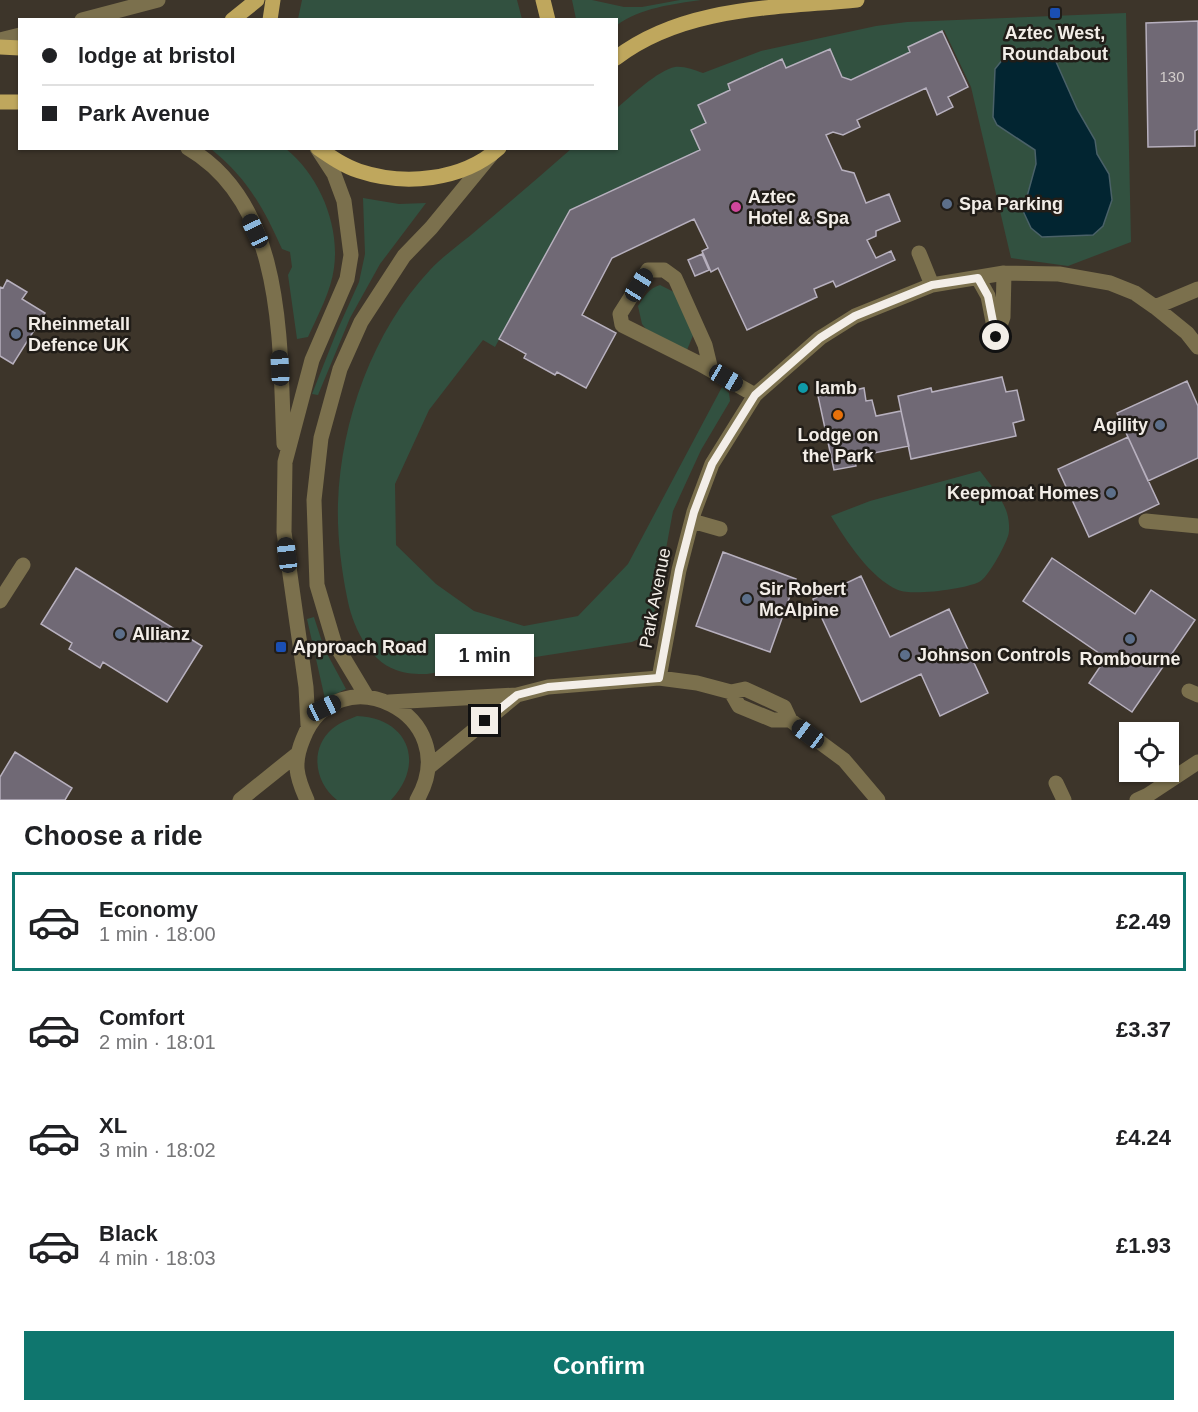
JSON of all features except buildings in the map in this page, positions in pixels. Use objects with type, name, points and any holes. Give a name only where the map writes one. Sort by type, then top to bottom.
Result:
[{"type":"main road","points":[[234,18],[257,0]]},
{"type":"main road","points":[[270,18],[273,0]]},
{"type":"main road","points":[[543,0],[548,18]]},
{"type":"main road","points":[[618,57],[647,38],[673,27],[709,17],[744,11],[857,0]]},
{"type":"main road","points":[[0,47],[18,48]]},
{"type":"main road","points":[[321,150],[357,171],[383,177],[409,179],[432,177],[463,170],[495,152]]},
{"type":"street","points":[[90,18],[158,0]]},
{"type":"street","points":[[0,40],[18,36]]},
{"type":"street","points":[[191,150],[217,171],[234,190],[248,214],[268,262],[278,322],[285,462],[284,532],[298,646],[306,687],[308,725]]},
{"type":"street","points":[[285,462],[312,360],[347,279],[351,255],[344,201],[334,174],[319,150]]},
{"type":"street","points":[[368,697],[334,642],[317,585],[314,500],[321,438],[340,369],[361,322],[405,256],[495,152]]},
{"type":"street","points":[[919,253],[932,285]]},
{"type":"street","points":[[711,370],[705,345],[675,278],[664,270],[648,270],[620,314],[622,325],[755,395]]},
{"type":"street","points":[[978,278],[988,296],[996,337],[1003,317],[1004,273]]},
{"type":"street","name":"Park Avenue","points":[[659,678],[679,570],[692,521],[712,464],[755,395],[820,338],[855,316],[932,285],[1004,273],[1059,274],[1110,283],[1135,293],[1187,333],[1198,347]]},
{"type":"street","points":[[1155,307],[1198,289]]},
{"type":"street","points":[[692,521],[720,529]]},
{"type":"street","points":[[1146,521],[1198,526]]},
{"type":"street","points":[[0,601],[22,565]]},
{"type":"street","points":[[307,800],[297,779],[296,755],[308,725],[324,708],[345,699],[368,697],[390,702],[517,695],[548,687],[659,678],[697,683],[731,692],[745,689],[784,706],[790,720],[844,760],[878,800]]},
{"type":"street","points":[[429,767],[517,695]]},
{"type":"street","points":[[390,702],[411,718],[425,740],[429,767],[424,787],[417,800]]},
{"type":"street","points":[[240,800],[296,755]]},
{"type":"street","points":[[1137,800],[1198,762]]},
{"type":"street","points":[[1056,783],[1064,800]]},
{"type":"green space","points":[[302,0],[517,0],[522,18],[298,18]]},
{"type":"green space","points":[[572,0],[592,0],[624,7],[642,7],[680,0],[701,0],[646,11],[618,24],[618,18],[576,18]]},
{"type":"green space","points":[[1126,13],[1131,242],[1068,266],[1011,258],[971,87],[944,30],[908,47],[910,52],[851,80],[842,77],[830,49],[786,68],[782,60],[728,83],[730,90],[706,123],[700,150],[570,210],[495,347],[483,340],[429,410],[395,484],[396,545],[436,584],[474,611],[524,626],[578,616],[628,564],[722,387],[729,393],[730,401],[701,450],[673,511],[652,625],[643,637],[632,642],[427,674],[396,670],[377,658],[357,630],[349,608],[338,527],[340,472],[353,409],[364,378],[392,320],[430,270],[570,150],[618,150],[618,107],[653,78],[668,69],[685,68],[703,73],[761,51],[876,26],[907,22]]},
{"type":"green space","points":[[212,150],[287,150],[308,173],[325,202],[334,235],[334,268],[324,303],[308,337],[297,339],[288,275],[292,267],[290,252],[282,249],[253,194],[224,160]]},
{"type":"green space","points":[[363,198],[399,204],[426,203],[380,264],[350,318],[318,395],[312,394],[359,282],[365,254]]},
{"type":"green space","points":[[660,285],[674,292],[694,333],[687,350],[646,329],[642,324],[638,306],[650,291]]},
{"type":"green space","points":[[980,471],[1005,508],[1009,531],[991,568],[983,579],[972,585],[927,592],[898,590],[868,568],[831,516],[870,501]]},
{"type":"green space","points":[[314,617],[324,648],[346,689],[325,699],[307,619]]},
{"type":"green space","points":[[357,716],[375,719],[389,725],[406,745],[409,758],[408,772],[402,786],[391,800],[337,800],[324,785],[318,766],[320,746],[332,729]]},
{"type":"water","points":[[1042,48],[1053,55],[1077,109],[1095,140],[1097,154],[1109,174],[1112,200],[1103,226],[1093,235],[1042,237],[1031,228],[1023,211],[1036,164],[1035,150],[997,125],[993,117],[995,69],[1003,59],[1023,58]]},
{"type":"place","name":"Aztec West, Roundabout","points":[[1055,13]]},
{"type":"place","name":"Spa Parking","points":[[947,204]]},
{"type":"place","name":"Aztec Hotel & Spa","points":[[736,207]]},
{"type":"place","name":"Rheinmetall Defence UK","points":[[16,334]]},
{"type":"place","name":"lamb","points":[[803,388]]},
{"type":"place","name":"Lodge on the Park","points":[[838,415]]},
{"type":"place","name":"Agility","points":[[1160,425]]},
{"type":"place","name":"Keepmoat Homes","points":[[1111,493]]},
{"type":"place","name":"Sir Robert McAlpine","points":[[747,599]]},
{"type":"place","name":"Allianz","points":[[120,634]]},
{"type":"place","name":"Rombourne","points":[[1130,639]]},
{"type":"place","name":"Approach Road","points":[[281,647]]},
{"type":"place","name":"Johnson Controls","points":[[905,655]]},
{"type":"route","points":[[485,721],[517,695],[548,687],[659,678],[679,570],[694,512],[712,464],[755,395],[820,338],[855,316],[932,285],[978,278],[992,309],[996,337]]}]
